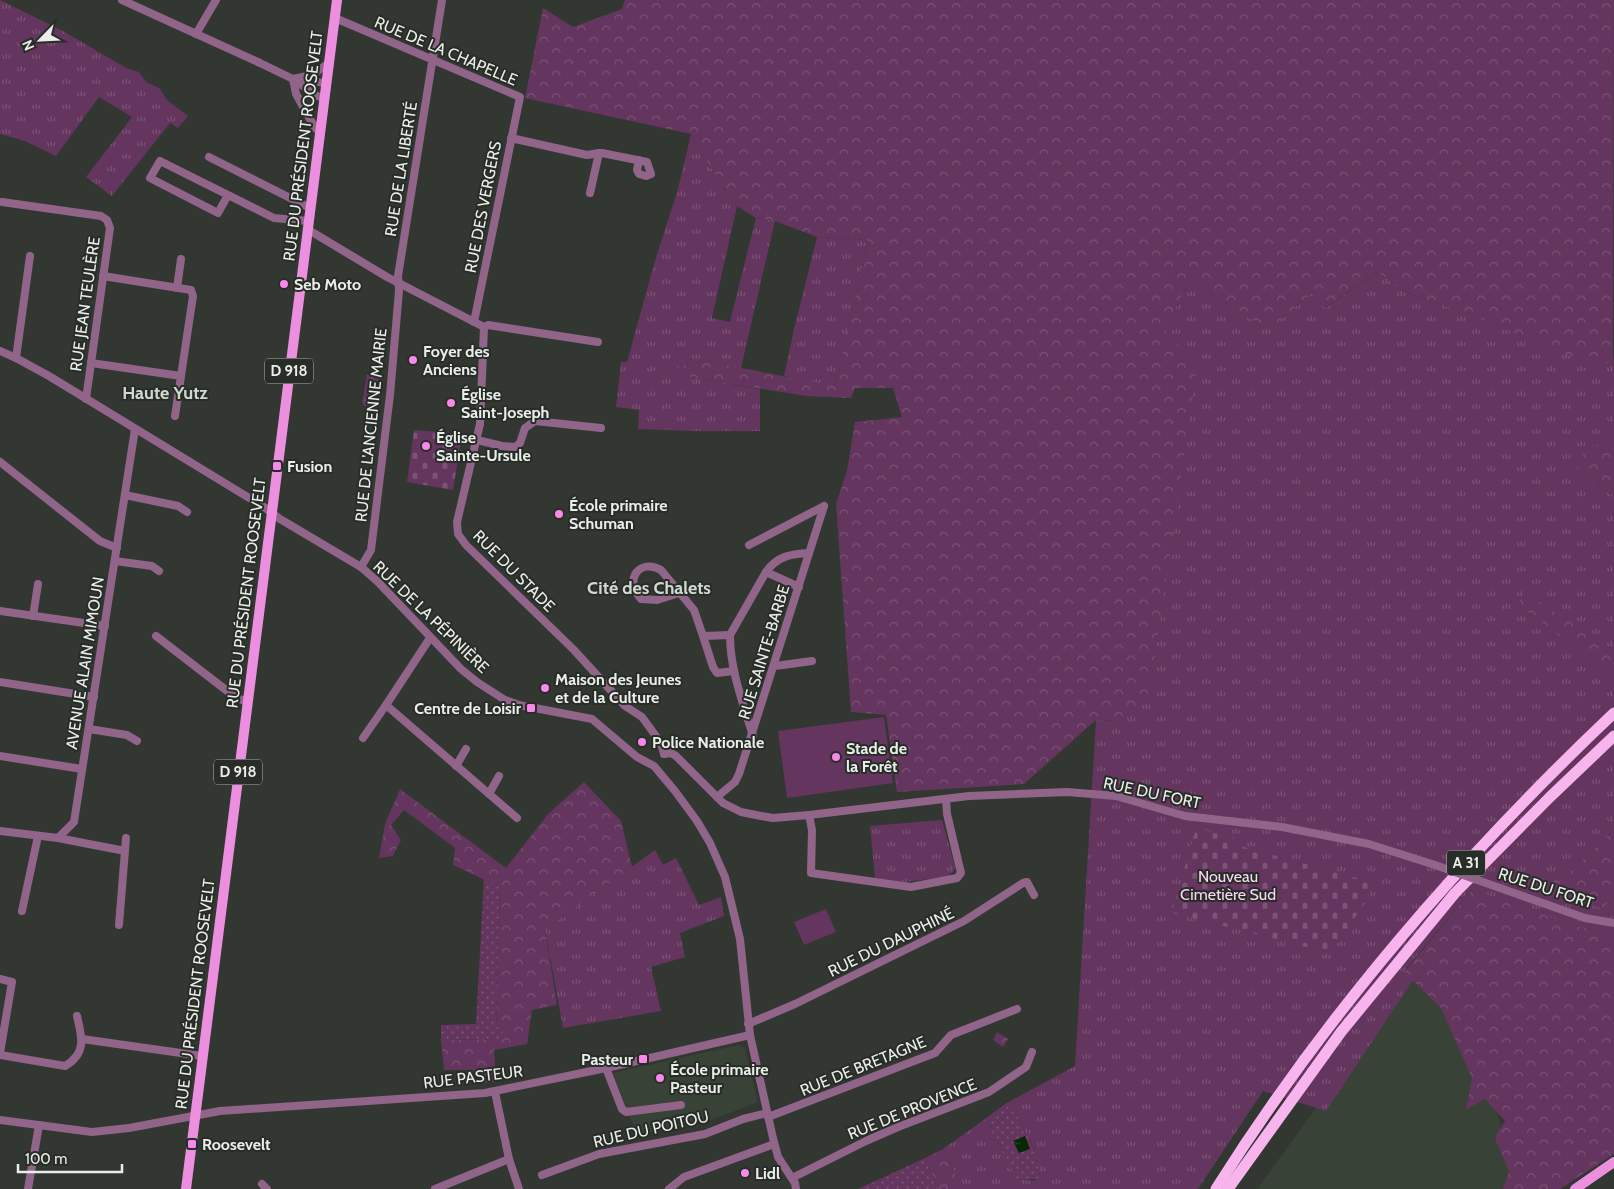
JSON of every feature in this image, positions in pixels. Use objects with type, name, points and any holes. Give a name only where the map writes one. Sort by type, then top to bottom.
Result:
[{"type":"highway","name":"A 31","points":[[1216,1189],[1286,1084],[1382,960],[1469,860],[1535,790],[1614,713]]},
{"type":"highway","name":"A 31","points":[[1228,1189],[1341,1032],[1455,893],[1550,797],[1614,736]]},
{"type":"main road","name":"RUE DU PRÉSIDENT ROOSEVELT","points":[[186,1189],[337,0]]},
{"type":"main road","points":[[1575,1189],[1614,1162]]},
{"type":"street","points":[[196,34],[216,0]]},
{"type":"street","name":"RUE DE LA LIBERTÉ","points":[[398,283],[442,0]]},
{"type":"street","points":[[127,1],[293,79],[317,96],[324,98]]},
{"type":"street","name":"RUE DE LA CHAPELLE","points":[[335,18],[520,97]]},
{"type":"street","points":[[293,79],[312,75],[329,63]]},
{"type":"street","points":[[303,78],[326,84]]},
{"type":"street","points":[[293,79],[296,94],[315,128],[320,132]]},
{"type":"street","name":"RUE DES VERGERS","points":[[474,322],[520,97]]},
{"type":"street","points":[[512,138],[587,155],[599,153],[640,160]]},
{"type":"street","points":[[590,193],[599,153]]},
{"type":"street","points":[[209,157],[310,208]]},
{"type":"street","points":[[228,195],[218,213],[150,178],[160,161],[228,195],[274,218],[308,225],[398,283],[484,328],[488,325],[598,342]]},
{"type":"street","name":"RUE JEAN TEULÈRE","points":[[2,202],[101,216],[107,220],[110,228],[86,399]]},
{"type":"street","points":[[16,358],[30,256]]},
{"type":"street","points":[[177,288],[180,259]]},
{"type":"street","points":[[103,276],[191,290],[193,296],[176,416]]},
{"type":"street","name":"RUE DE L'ANCIENNE MAIRIE","points":[[361,567],[371,550],[379,489],[390,395],[398,283]]},
{"type":"street","name":"RUE DU STADE","points":[[484,328],[481,417],[457,522],[458,534],[466,545],[574,650],[625,706],[642,718],[661,743],[664,754]]},
{"type":"street","name":"RUE DE LA PÉPINIÈRE","points":[[0,351],[16,358],[135,428],[361,567],[377,581],[461,670],[505,700],[531,708],[592,719],[637,757],[654,766]]},
{"type":"street","points":[[91,363],[181,376]]},
{"type":"street","points":[[477,440],[515,447],[520,443],[525,428],[535,421],[601,428]]},
{"type":"street","name":"AVENUE ALAIN MIMOUN","points":[[58,838],[74,822],[135,428]]},
{"type":"street","points":[[0,462],[100,541],[117,548]]},
{"type":"street","points":[[125,495],[178,506],[187,512]]},
{"type":"street","name":"RUE SAINTE-BARBE","points":[[717,798],[735,782],[740,774],[824,506],[749,545]]},
{"type":"street","points":[[753,736],[731,658],[730,635],[770,565],[779,558],[791,554],[809,553]]},
{"type":"street","points":[[115,561],[152,566],[159,572]]},
{"type":"street","points":[[679,593],[657,600],[641,599],[635,592],[632,584],[634,576],[640,569],[655,566],[661,570],[694,610],[713,667],[717,673],[734,671]]},
{"type":"street","points":[[766,572],[799,587]]},
{"type":"street","points":[[34,616],[38,584]]},
{"type":"street","points":[[0,611],[104,626]]},
{"type":"street","points":[[703,636],[730,635]]},
{"type":"street","points":[[156,636],[235,697],[247,702]]},
{"type":"street","points":[[363,738],[430,638]]},
{"type":"street","points":[[775,666],[812,661]]},
{"type":"street","points":[[0,682],[94,697]]},
{"type":"street","points":[[386,705],[517,818]]},
{"type":"street","points":[[89,728],[127,735],[138,741]]},
{"type":"street","points":[[456,766],[466,749]]},
{"type":"street","name":"RUE DU FORT","points":[[664,754],[672,753],[676,756],[717,798],[732,808],[756,816],[774,818],[809,816],[946,799],[1067,792],[1116,796],[1186,816],[1282,827],[1369,844],[1585,918],[1614,922]]},
{"type":"street","points":[[664,754],[654,766],[697,821],[710,843],[725,878],[740,939],[750,1035],[774,1144],[778,1157],[792,1178],[796,1189]]},
{"type":"street","points":[[0,756],[82,769]]},
{"type":"street","points":[[489,794],[499,776]]},
{"type":"street","points":[[809,816],[812,830],[811,873],[911,887],[957,878],[961,873],[947,814],[946,799]]},
{"type":"street","points":[[0,831],[58,838],[125,851]]},
{"type":"street","points":[[22,910],[38,836]]},
{"type":"street","points":[[119,925],[126,838]]},
{"type":"street","name":"RUE DU DAUPHINÉ","points":[[748,1024],[809,997],[964,921],[1023,882],[1027,882],[1034,895]]},
{"type":"street","points":[[0,979],[12,982],[0,1054],[65,1066],[73,1061],[80,1050],[82,1039],[77,1016]]},
{"type":"street","name":"RUE DE BRETAGNE","points":[[768,1115],[935,1053],[952,1035],[1017,1009]]},
{"type":"street","name":"RUE PASTEUR","points":[[0,1120],[92,1132],[129,1128],[220,1111],[495,1092],[750,1035]]},
{"type":"street","points":[[82,1039],[202,1056]]},
{"type":"street","name":"RUE DE PROVENCE","points":[[792,1178],[891,1130],[989,1092],[1026,1067],[1032,1052]]},
{"type":"street","points":[[606,1068],[622,1110],[626,1112],[681,1105]]},
{"type":"street","points":[[495,1092],[509,1159],[519,1189]]},
{"type":"street","name":"RUE DU POITOU","points":[[542,1175],[599,1154],[705,1134],[743,1118],[768,1115]]},
{"type":"street","points":[[28,1189],[39,1125]]},
{"type":"street","points":[[669,1189],[684,1178],[774,1144]]},
{"type":"street","points":[[435,1189],[509,1159]]},
{"type":"shaded area","points":[[1440,954],[1524,1189],[1257,1189],[1424,960]]},
{"type":"shaded area","points":[[739,1045],[745,1048],[758,1102],[706,1122],[637,1135],[613,1073]]},
{"type":"green space","points":[[0,0],[61,30],[128,69],[139,72],[146,82],[159,88],[167,100],[188,116],[178,128],[170,123],[112,196],[86,177],[132,117],[99,97],[56,156],[25,141],[0,134]]},
{"type":"green space","points":[[625,0],[1614,0],[1613,365],[1564,354],[1472,315],[1404,292],[1378,272],[1324,308],[1312,293],[1268,330],[1190,280],[1165,329],[1197,367],[1149,698],[1119,721],[1096,720],[1024,784],[897,792],[886,715],[851,712],[836,504],[847,471],[855,422],[902,417],[893,388],[855,388],[851,398],[806,396],[653,371],[705,361],[835,386],[868,240],[817,237],[775,221],[756,218],[737,206],[728,196],[691,134],[525,98],[543,8],[573,27],[622,9]]},
{"type":"green space","points":[[691,134],[728,196],[737,206],[712,318],[730,322],[756,218],[775,221],[741,368],[705,361],[655,371],[760,389],[760,431],[638,429],[639,410],[616,407],[621,362],[627,362],[654,264],[678,189]]},
{"type":"green space","points":[[817,237],[868,240],[835,387],[784,376]]},
{"type":"green space","points":[[1378,272],[1404,292],[1613,365],[1614,351],[1614,443],[1608,440],[1577,472],[1614,496],[1614,829],[1572,870],[1531,891],[1603,908],[1614,896],[1614,932],[1575,926],[1472,890],[1404,971],[1413,980],[1326,1111],[1263,1091],[1198,1189],[963,1189],[943,1149],[988,1117],[998,1143],[1021,1179],[1033,1181],[1040,1178],[1036,1152],[1016,1114],[1005,1104],[1075,1066],[1096,720],[1119,721],[1164,329],[1190,280],[1268,330],[1312,293],[1325,308]]},
{"type":"green space","points":[[367,375],[379,377],[376,405],[374,407],[364,406],[362,402]]},
{"type":"green space","points":[[414,430],[462,434],[453,490],[407,482]]},
{"type":"green space","points":[[1608,440],[1614,443],[1614,496],[1577,472],[1584,451]]},
{"type":"green space","points":[[1525,592],[1585,632],[1614,657],[1614,678],[1518,604]]},
{"type":"green space","name":"Stade de la Forêt","points":[[884,717],[893,783],[787,798],[778,731]]},
{"type":"green space","points":[[584,782],[621,821],[632,867],[545,929],[557,1005],[532,1010],[527,1044],[494,1050],[496,1082],[476,1083],[473,1070],[444,1070],[441,1040],[502,1039],[496,1028],[500,887],[453,865],[455,848],[404,810],[391,825],[401,840],[393,856],[379,858],[385,824],[400,789],[506,868],[548,814]]},
{"type":"green space","points":[[942,820],[955,867],[953,872],[946,877],[904,882],[875,878],[870,826]]},
{"type":"green space","name":"Nouveau Cimetière Sud","points":[[1196,828],[1234,838],[1233,844],[1375,883],[1365,903],[1330,953],[1172,913]]},
{"type":"green space","points":[[1614,829],[1614,896],[1603,908],[1531,891],[1572,870]]},
{"type":"green space","points":[[655,850],[663,865],[676,858],[699,905],[721,897],[724,916],[680,933],[685,957],[651,967],[661,1011],[563,1028],[545,929]]},
{"type":"green space","points":[[484,879],[500,887],[496,1027],[503,1028],[502,1039],[441,1040],[441,1025],[476,1024]]},
{"type":"green space","points":[[1473,889],[1575,926],[1614,932],[1614,1154],[1560,1189],[1503,1189],[1509,1172],[1495,1137],[1505,1121],[1485,1099],[1466,1110],[1472,1078],[1441,1008],[1404,972]]},
{"type":"green space","points":[[826,909],[836,932],[804,945],[794,922]]},
{"type":"green space","points":[[997,1032],[1008,1039],[1003,1047],[993,1040]]},
{"type":"green space","points":[[1005,1104],[1016,1114],[1036,1152],[1040,1178],[1017,1180],[998,1143],[988,1117]]},
{"type":"green space","points":[[943,1149],[963,1189],[938,1189],[925,1158]]},
{"type":"green space","points":[[925,1158],[938,1189],[858,1189]]},
{"type":"water","points":[[1025,1136],[1030,1149],[1019,1153],[1013,1141]]},
{"type":"place","name":"Seb Moto","points":[[284,284]]},
{"type":"place","name":"Foyer des Anciens","points":[[413,360]]},
{"type":"place","name":"Église Saint-Joseph","points":[[451,403]]},
{"type":"place","name":"Église Sainte-Ursule","points":[[426,446]]},
{"type":"place","name":"Fusion","points":[[277,466]]},
{"type":"place","name":"École primaire Schuman","points":[[559,514]]},
{"type":"place","name":"Maison des Jeunes et de la Culture","points":[[545,688]]},
{"type":"place","name":"Centre de Loisir","points":[[531,708]]},
{"type":"place","name":"Police Nationale","points":[[642,742]]},
{"type":"place","name":"Stade de la Forêt","points":[[836,757]]},
{"type":"place","name":"Pasteur","points":[[643,1059]]},
{"type":"place","name":"École primaire Pasteur","points":[[660,1078]]},
{"type":"place","name":"Roosevelt","points":[[192,1144]]},
{"type":"place","name":"Lidl","points":[[745,1173]]},
{"type":"district","name":"Haute Yutz","points":[[165,393]]},
{"type":"district","name":"Cité des Chalets","points":[[649,588]]}]
